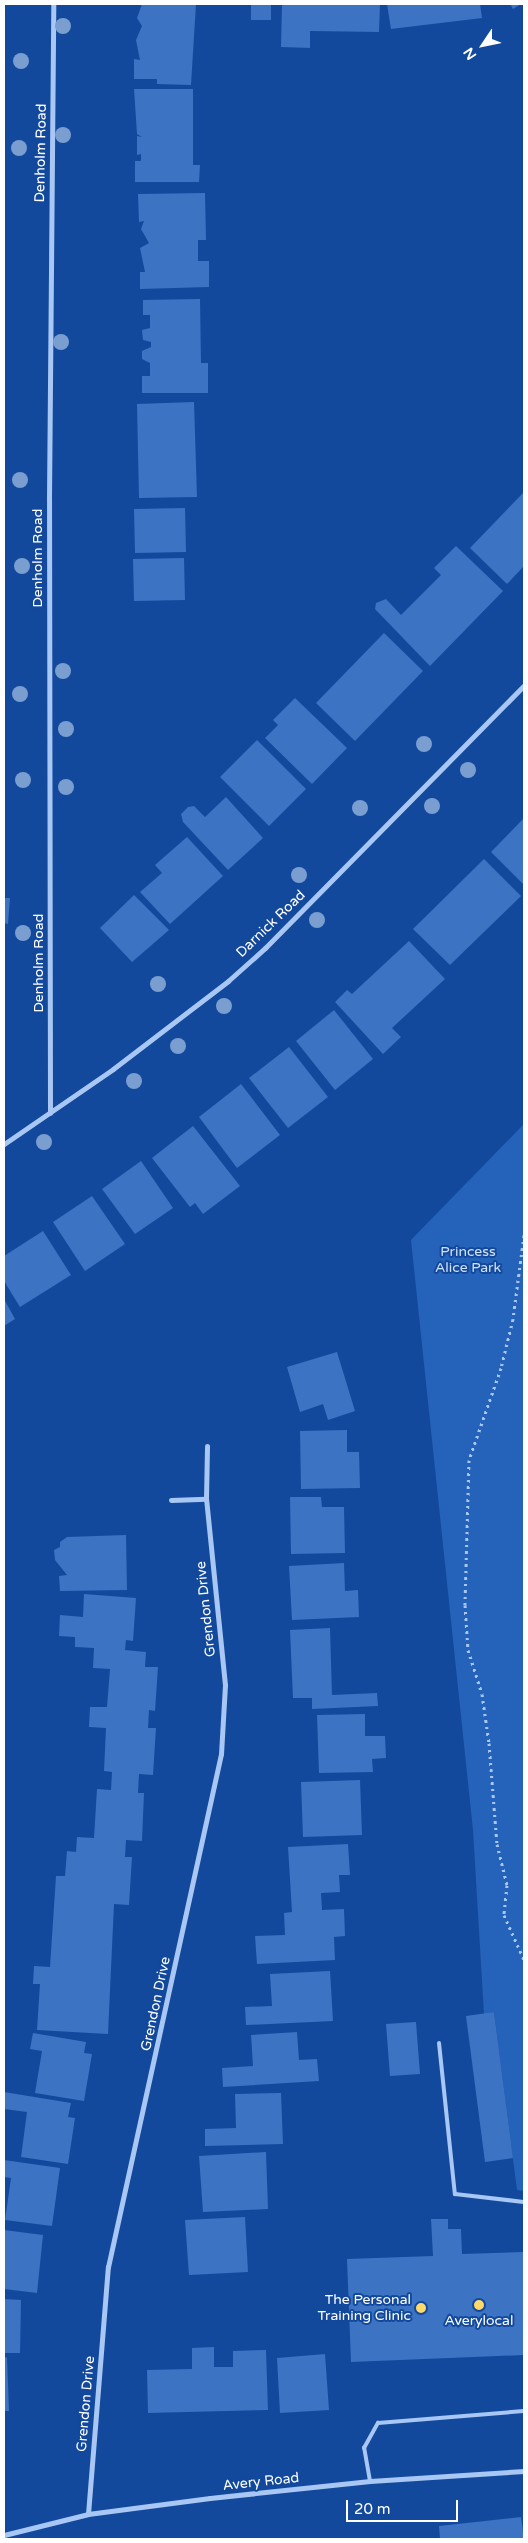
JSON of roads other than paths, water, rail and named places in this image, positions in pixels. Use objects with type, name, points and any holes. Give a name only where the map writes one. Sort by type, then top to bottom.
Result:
[{"type":"street","name":"Denholm Road","points":[[50,1113],[49,499],[53,4]]},
{"type":"street","name":"Darnick Road","points":[[4,1144],[174,1024],[258,954],[524,685]]},
{"type":"street","name":"Grendon Drive","points":[[88,2514],[108,2267],[221,1754],[224,1685],[206,1499],[207,1446]]},
{"type":"street","points":[[172,1500],[206,1499]]},
{"type":"street","name":"Avery Road","points":[[4,2535],[88,2514],[370,2481],[524,2471]]},
{"type":"lane","points":[[439,2043],[455,2194],[524,2202]]},
{"type":"lane","points":[[370,2481],[364,2448],[378,2423],[524,2410]]},
{"type":"place","name":"Averylocal","points":[[479,2305]]},
{"type":"place","name":"The Personal Training Clinic","points":[[421,2308]]},
{"type":"park label","name":"Princess Alice Park","points":[[468,1260]]}]
